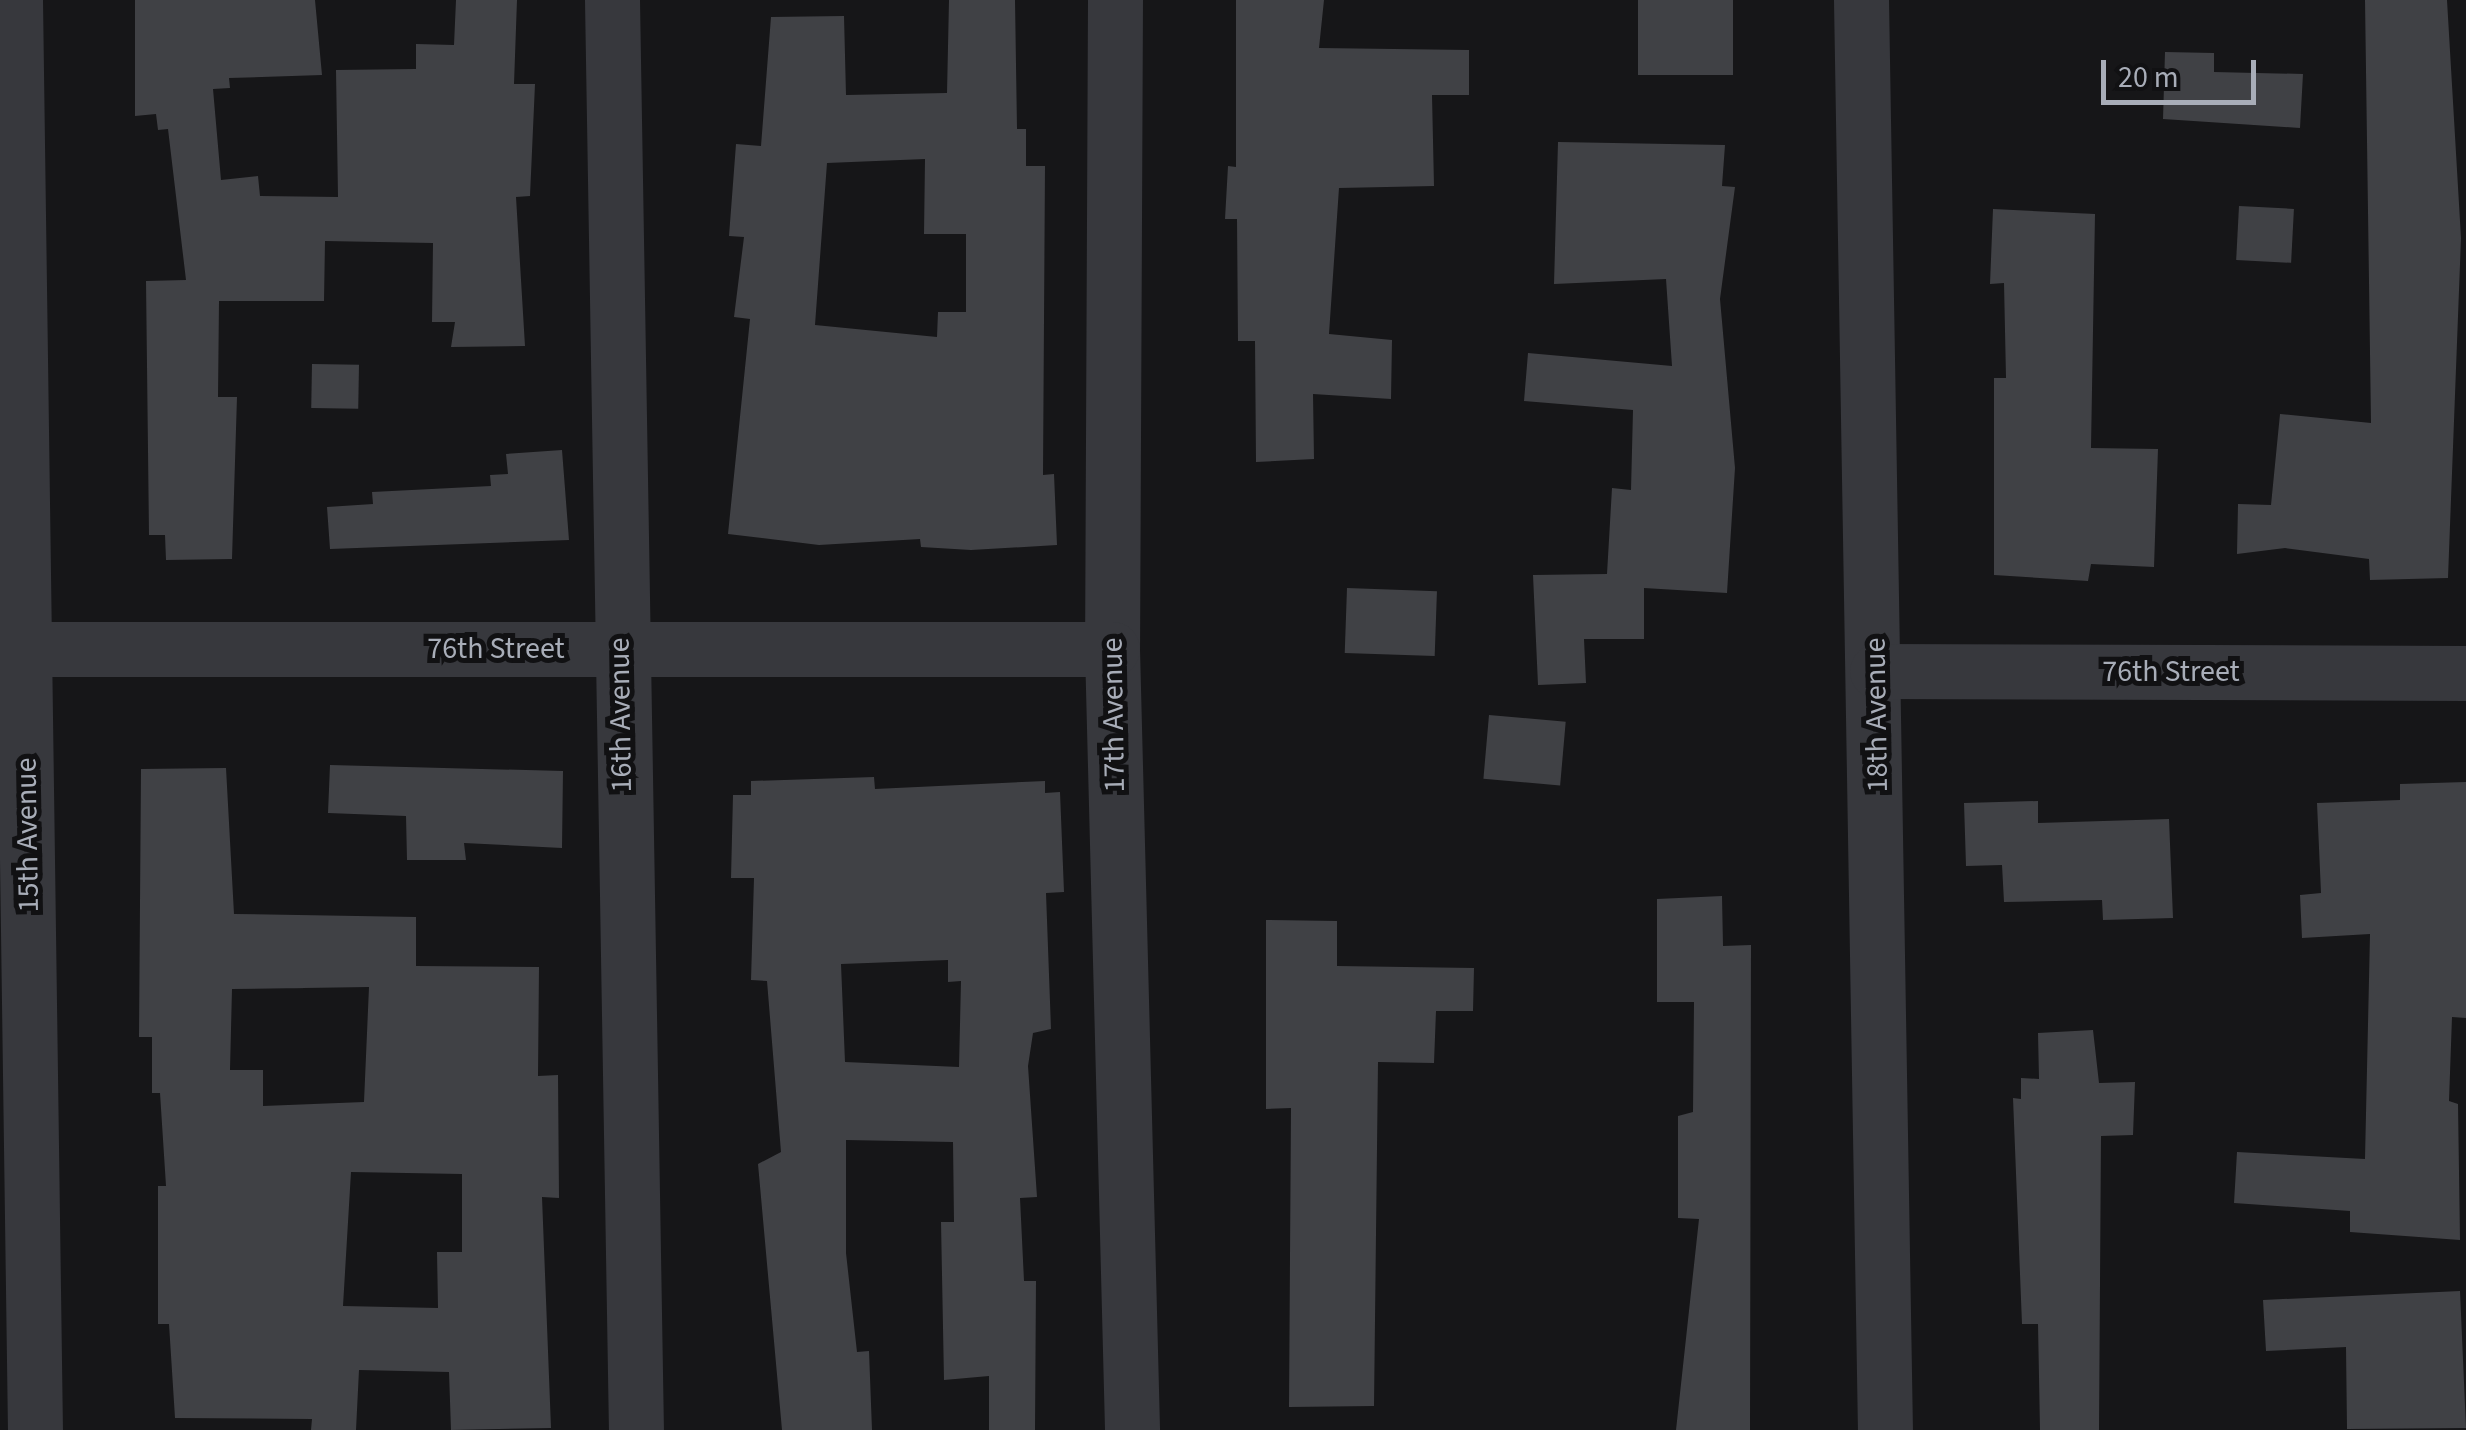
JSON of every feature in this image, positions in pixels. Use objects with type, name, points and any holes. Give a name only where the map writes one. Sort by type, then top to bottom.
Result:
[{"type":"street","name":"15th Avenue","points":[[16,0],[13,649],[35,1430]]},
{"type":"street","name":"16th Avenue","points":[[612,0],[636,1430]]},
{"type":"street","name":"17th Avenue","points":[[1116,0],[1112,649],[1132,1430]]},
{"type":"street","name":"18th Avenue","points":[[1861,0],[1876,671],[1886,1430]]},
{"type":"street","name":"76th Street","points":[[13,649],[1112,649]]},
{"type":"street","name":"76th Street","points":[[1876,671],[2466,674]]},
{"type":"building","points":[[135,0],[315,0],[322,75],[229,78],[230,88],[213,89],[221,180],[258,176],[260,196],[338,197],[336,70],[416,69],[416,44],[454,45],[456,0],[517,0],[514,84],[535,84],[530,196],[516,197],[525,346],[451,347],[455,322],[432,322],[433,243],[325,241],[324,301],[219,301],[218,397],[237,397],[232,559],[166,560],[165,535],[149,535],[146,281],[186,280],[168,129],[158,130],[156,114],[135,116]]},
{"type":"building","points":[[949,0],[1015,0],[1017,129],[1026,129],[1026,166],[1045,166],[1043,475],[1054,474],[1057,545],[971,550],[921,547],[920,539],[819,545],[728,534],[750,319],[734,317],[744,237],[729,236],[736,144],[761,146],[771,17],[844,16],[846,95],[947,93]],"holes":[[[925,159],[924,234],[966,234],[966,312],[938,312],[937,337],[815,325],[827,163]]]},
{"type":"building","points":[[1236,0],[1324,0],[1319,48],[1469,50],[1469,95],[1432,95],[1434,186],[1339,188],[1329,334],[1392,340],[1391,399],[1313,394],[1314,459],[1256,462],[1255,341],[1238,341],[1237,219],[1225,219],[1228,166],[1236,167]]},
{"type":"building","points":[[1638,0],[1733,0],[1733,75],[1638,75]]},
{"type":"building","points":[[2365,0],[2447,0],[2461,238],[2448,578],[2370,580],[2369,559],[2285,548],[2237,554],[2238,504],[2271,505],[2280,414],[2371,423]]},
{"type":"building","points":[[2165,52],[2214,53],[2214,72],[2303,74],[2300,128],[2163,119]]},
{"type":"building","points":[[1558,142],[1725,145],[1722,186],[1735,187],[1720,299],[1735,468],[1727,593],[1644,588],[1644,639],[1584,639],[1586,683],[1538,685],[1533,575],[1607,574],[1612,488],[1631,490],[1633,410],[1524,401],[1528,353],[1672,366],[1666,279],[1554,284]]},
{"type":"building","points":[[2239,206],[2294,209],[2291,263],[2236,260]]},
{"type":"building","points":[[1993,209],[2095,214],[2091,448],[2158,449],[2154,567],[2091,564],[2088,581],[1994,575],[1994,378],[2006,378],[2004,283],[1990,284]]},
{"type":"building","points":[[312,364],[359,365],[358,409],[311,408]]},
{"type":"building","points":[[562,450],[569,540],[330,549],[327,507],[373,504],[372,492],[491,486],[490,475],[508,474],[506,454]]},
{"type":"building","points":[[1347,588],[1437,591],[1435,656],[1345,653]]},
{"type":"building","points":[[1489,715],[1566,722],[1560,785],[1483,779]]},
{"type":"building","points":[[330,765],[563,771],[562,848],[464,843],[466,860],[407,860],[406,816],[328,813]]},
{"type":"building","points":[[226,768],[234,914],[416,917],[416,966],[539,967],[538,1076],[558,1075],[559,1198],[542,1197],[551,1428],[451,1430],[449,1372],[359,1370],[356,1430],[311,1430],[312,1419],[175,1418],[169,1324],[158,1324],[158,1186],[166,1186],[160,1093],[152,1093],[152,1037],[139,1037],[141,769]],"holes":[[[369,987],[364,1102],[263,1106],[263,1070],[230,1070],[232,989]],[[351,1172],[462,1174],[462,1252],[437,1252],[438,1308],[343,1306]]]},
{"type":"building","points":[[874,777],[875,789],[1045,781],[1045,793],[1060,792],[1064,892],[1046,893],[1051,1029],[1033,1033],[1028,1066],[1037,1197],[1020,1198],[1024,1281],[1036,1281],[1035,1430],[989,1430],[989,1376],[944,1380],[941,1222],[954,1222],[953,1142],[846,1140],[846,1253],[857,1352],[869,1351],[872,1430],[782,1430],[758,1164],[781,1152],[767,981],[751,980],[754,878],[731,878],[733,795],[751,795],[751,781]],"holes":[[[948,960],[948,982],[961,981],[959,1067],[845,1062],[841,964]]]},
{"type":"building","points":[[2466,782],[2466,1018],[2452,1017],[2449,1101],[2458,1104],[2460,1240],[2350,1232],[2350,1211],[2234,1203],[2237,1152],[2365,1159],[2370,934],[2302,938],[2300,895],[2321,893],[2317,803],[2400,800],[2400,784]]},
{"type":"building","points":[[2038,801],[2038,823],[2169,819],[2173,918],[2103,920],[2102,900],[2004,902],[2002,865],[1966,866],[1964,803]]},
{"type":"building","points":[[1722,896],[1723,946],[1751,945],[1750,1430],[1676,1430],[1699,1219],[1678,1218],[1678,1116],[1693,1112],[1694,1002],[1657,1002],[1657,899]]},
{"type":"building","points":[[1266,920],[1337,921],[1337,966],[1474,968],[1473,1011],[1436,1011],[1434,1063],[1378,1062],[1374,1406],[1289,1407],[1291,1108],[1266,1109]]},
{"type":"building","points":[[2093,1030],[2099,1083],[2135,1082],[2133,1135],[2101,1136],[2099,1430],[2040,1430],[2038,1324],[2022,1324],[2013,1098],[2021,1099],[2021,1078],[2039,1079],[2038,1033]]},
{"type":"building","points":[[2460,1291],[2466,1428],[2347,1429],[2346,1347],[2266,1351],[2263,1300]]}]
